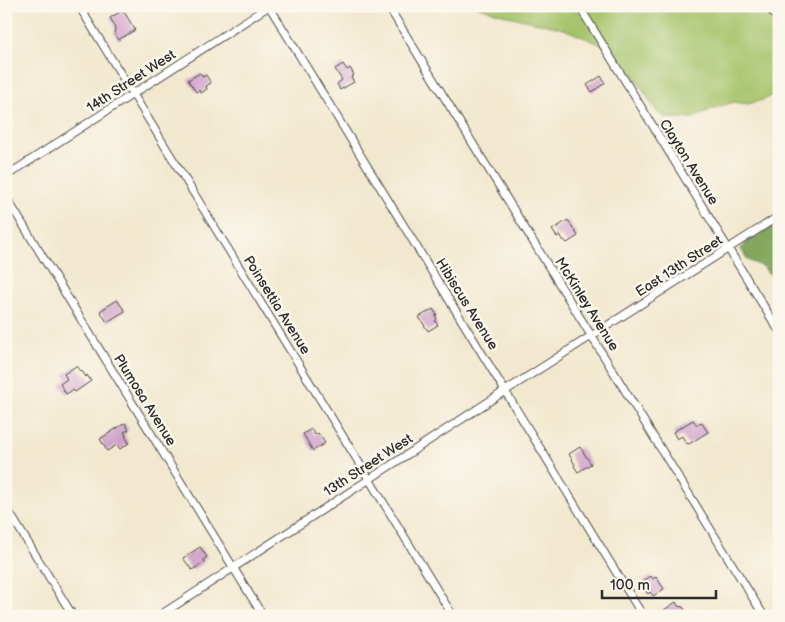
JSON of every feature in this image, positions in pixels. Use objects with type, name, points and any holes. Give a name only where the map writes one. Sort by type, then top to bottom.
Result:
[{"type":"street","name":"Poinsettia Avenue","points":[[79,6],[453,616]]},
{"type":"street","name":"14th Street West","points":[[6,176],[269,6]]},
{"type":"street","name":"Hibiscus Avenue","points":[[269,6],[643,616]]},
{"type":"street","name":"McKinley Avenue","points":[[388,6],[764,616]]},
{"type":"street","name":"Clayton Avenue","points":[[579,6],[779,331]]},
{"type":"street","points":[[769,6],[779,22]]},
{"type":"street","name":"Plumosa Avenue","points":[[6,197],[263,616]]},
{"type":"street","name":"East 13th Street","points":[[592,336],[779,216]]},
{"type":"street","name":"13th Street West","points":[[159,616],[592,336]]},
{"type":"street","points":[[6,507],[73,616]]},
{"type":"green space","points":[[476,6],[778,6],[779,91],[766,99],[748,104],[734,102],[714,108],[693,118],[666,118],[657,112],[636,79],[609,48],[564,29],[508,16]]},
{"type":"green space","points":[[779,223],[779,280],[767,272],[764,267],[748,260],[740,248],[762,232]]},
{"type":"building","points":[[123,10],[135,30],[118,40],[114,33],[114,24],[110,18]]},
{"type":"building","points":[[343,64],[347,70],[350,68],[354,75],[351,77],[354,82],[340,90],[337,84],[342,80],[335,69]]},
{"type":"building","points":[[200,73],[203,77],[206,75],[211,83],[201,93],[199,90],[196,92],[188,80]]},
{"type":"building","points":[[601,76],[605,83],[592,92],[587,85]]},
{"type":"building","points":[[568,220],[578,236],[567,243],[560,235],[557,237],[552,230]]},
{"type":"building","points":[[117,300],[125,311],[107,322],[100,311]]},
{"type":"building","points":[[433,309],[437,315],[435,316],[437,319],[435,321],[438,325],[428,331],[419,317]]},
{"type":"building","points":[[76,366],[91,381],[75,392],[73,390],[66,394],[60,384],[67,379],[64,374]]},
{"type":"building","points":[[693,420],[697,425],[701,422],[708,432],[689,444],[686,443],[682,436],[677,439],[673,432]]},
{"type":"building","points":[[125,423],[129,430],[124,432],[129,443],[120,449],[117,445],[107,451],[100,439]]},
{"type":"building","points":[[311,429],[315,435],[318,433],[325,443],[313,451],[303,434]]},
{"type":"building","points":[[580,447],[591,464],[578,472],[569,454]]},
{"type":"building","points":[[200,547],[207,557],[203,560],[205,562],[192,570],[183,558]]},
{"type":"building","points":[[651,576],[653,579],[656,577],[664,589],[653,596],[650,592],[648,594],[644,588],[646,585],[643,581]]},
{"type":"building","points":[[676,602],[686,612],[683,614],[684,616],[664,616],[661,612]]}]
